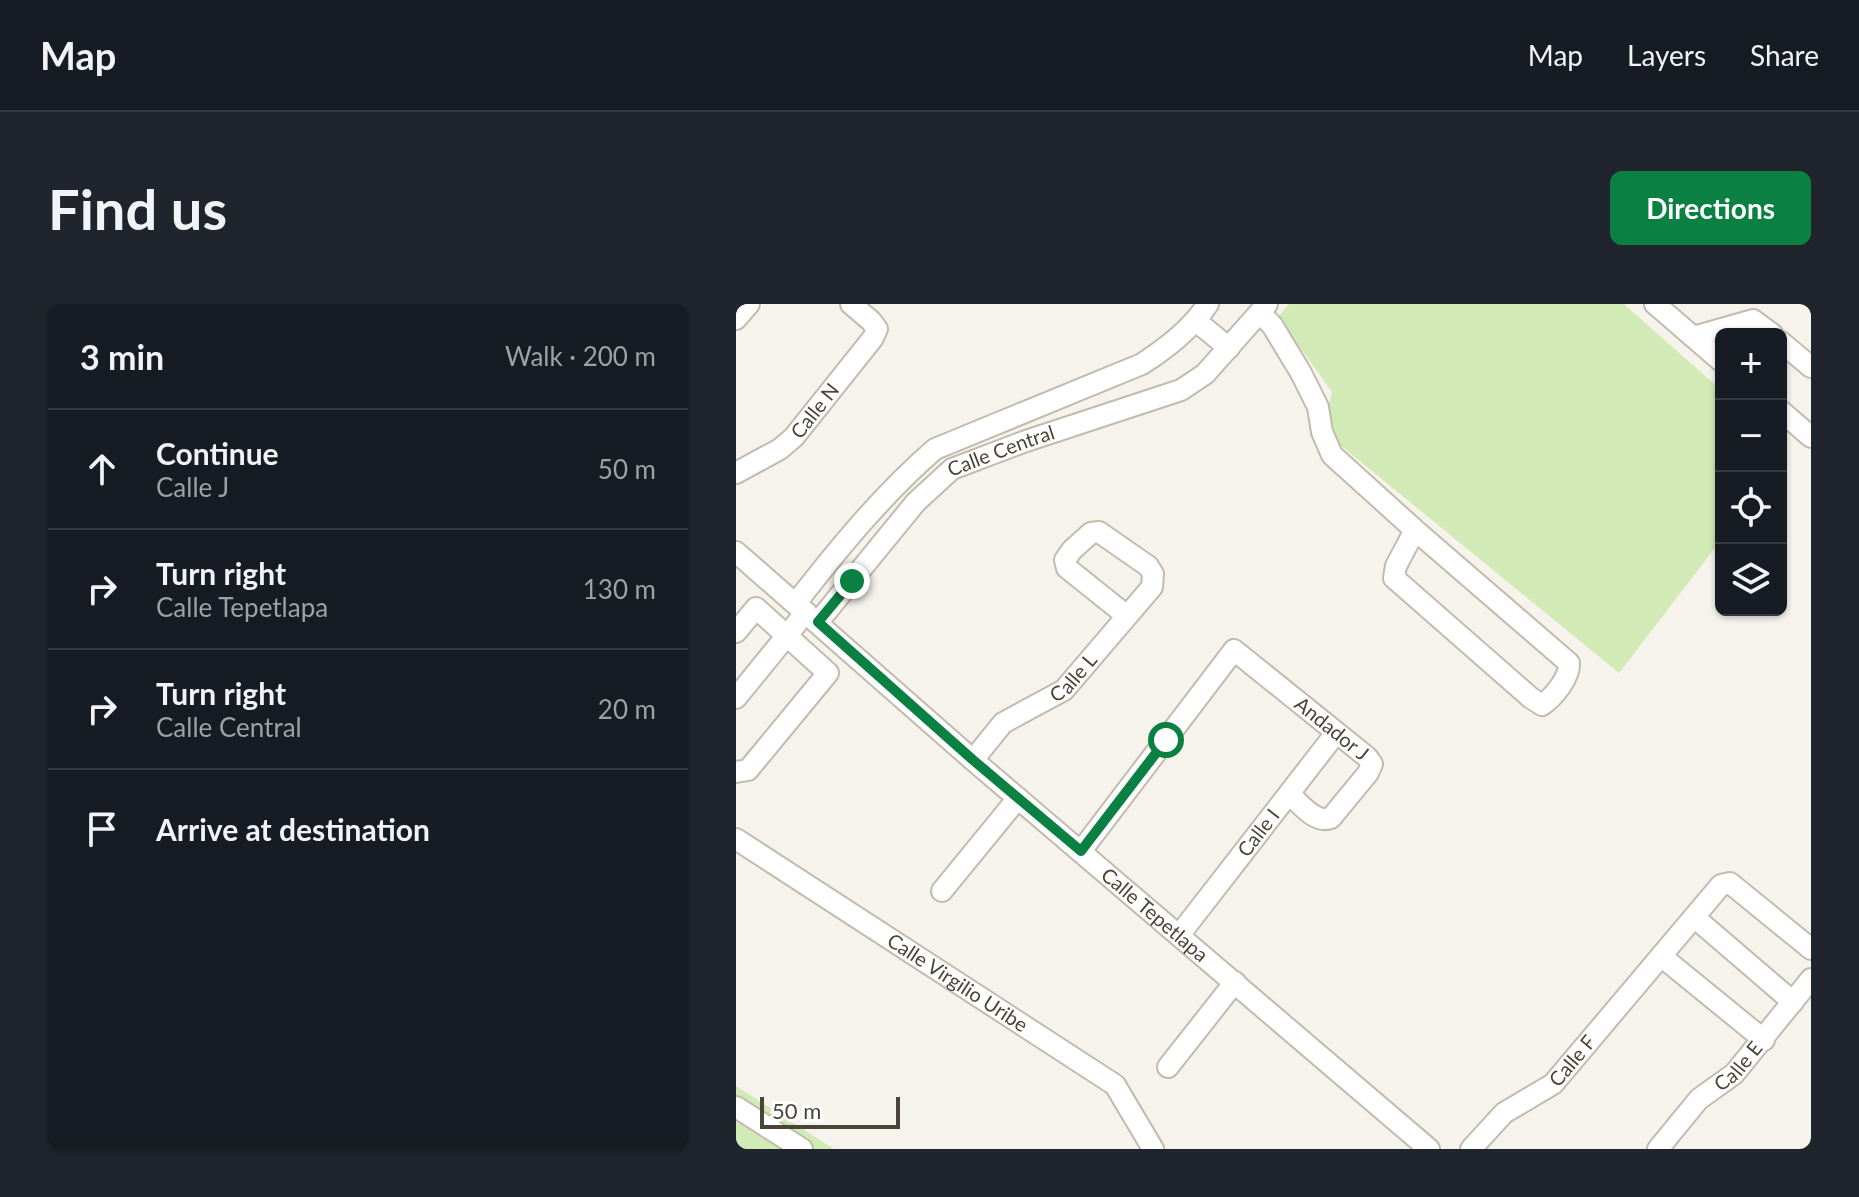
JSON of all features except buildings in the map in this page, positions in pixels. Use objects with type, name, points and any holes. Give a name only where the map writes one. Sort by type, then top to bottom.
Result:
[{"type":"street","points":[[736,319],[749,304]]},
{"type":"street","name":"Calle N","points":[[736,473],[780,449],[794,437],[873,338],[877,329],[851,304]]},
{"type":"street","points":[[1655,304],[1715,356]]},
{"type":"street","points":[[1264,308],[1318,407],[1322,432],[1332,455],[1569,663],[1569,670],[1550,700],[1542,705],[1531,698],[1394,578],[1396,566],[1415,530]]},
{"type":"street","name":"Calle Central","points":[[807,612],[952,469],[1181,390],[1205,374],[1264,308]]},
{"type":"street","name":"Calle Central","points":[[807,612],[843,545],[910,471],[935,449],[1121,375],[1168,347],[1202,312],[1229,348]]},
{"type":"street","points":[[1725,328],[1753,320],[1764,328]]},
{"type":"street","points":[[1693,337],[1715,331]]},
{"type":"street","points":[[1787,347],[1811,367]]},
{"type":"street","points":[[1787,416],[1811,437]]},
{"type":"street","name":"Calle L","points":[[973,760],[1003,723],[1064,690],[1152,587],[1153,574],[1148,566],[1099,532],[1091,533],[1065,560],[1067,568],[1127,616]]},
{"type":"street","name":"Calle Tepetlapa","points":[[736,552],[973,760],[1429,1149]]},
{"type":"street","points":[[736,632],[756,608],[828,673],[748,770],[736,772]]},
{"type":"street","points":[[736,698],[807,612]]},
{"type":"street","name":"Andador J","points":[[1081,851],[1234,650],[1372,764],[1331,818],[1324,821],[1317,819],[1289,794]]},
{"type":"street","name":"Calle I","points":[[1180,934],[1336,733]]},
{"type":"street","points":[[942,891],[1018,798]]},
{"type":"street","name":"Calle Virgilio Uribe","points":[[736,839],[1115,1085],[1153,1149]]},
{"type":"street","name":"Calle F","points":[[1471,1149],[1504,1113],[1553,1084],[1721,885],[1730,883],[1811,949]]},
{"type":"street","points":[[1694,917],[1793,1002]]},
{"type":"street","points":[[1661,956],[1764,1040]]},
{"type":"street","name":"Calle E","points":[[1658,1149],[1699,1099],[1734,1074],[1811,979]]},
{"type":"street","points":[[1168,1067],[1235,982]]},
{"type":"street","points":[[736,1107],[802,1149]]},
{"type":"green space","points":[[1289,304],[1624,304],[1715,385],[1715,548],[1619,673],[1323,431],[1332,392],[1278,317]]},
{"type":"green space","points":[[736,1086],[834,1149],[736,1149]]},
{"type":"route","points":[[852,581],[818,622],[1081,851],[1166,740]]}]
